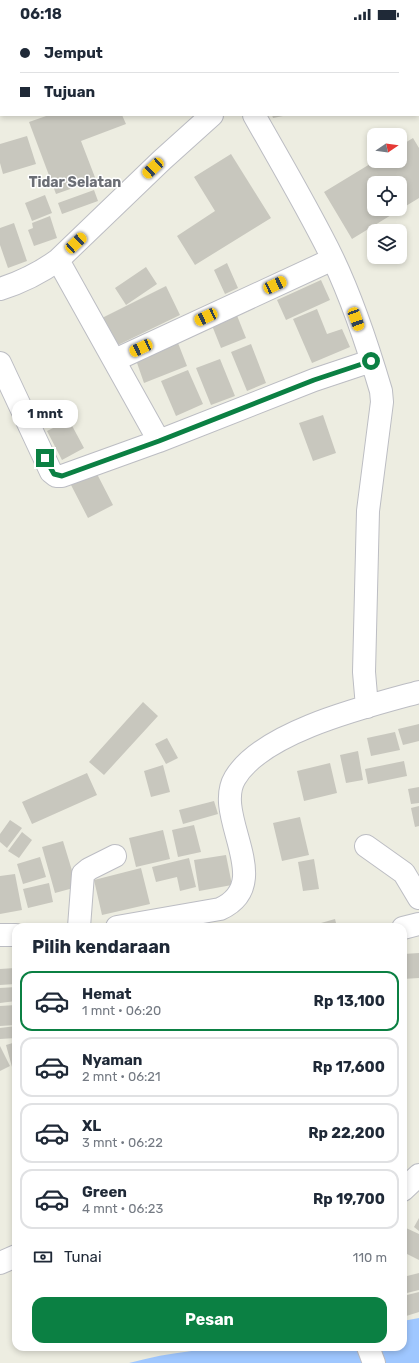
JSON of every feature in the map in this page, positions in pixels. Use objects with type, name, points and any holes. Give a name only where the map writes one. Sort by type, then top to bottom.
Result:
[{"type":"street","points":[[0,289],[22,282],[42,272],[58,260],[162,160],[211,116]]},
{"type":"street","points":[[255,116],[309,211],[333,259],[381,391],[382,402],[368,511],[364,672],[367,704]]},
{"type":"street","points":[[115,360],[333,259]]},
{"type":"street","points":[[58,260],[159,441]]},
{"type":"street","points":[[2,373],[51,472],[56,476],[62,476],[159,441],[314,380],[371,361]]},
{"type":"street","points":[[140,923],[220,909],[230,904],[242,888],[245,876],[231,798],[232,785],[237,775],[248,762],[267,747],[367,704],[419,692]]},
{"type":"street","points":[[366,846],[404,873],[419,898]]},
{"type":"street","points":[[79,923],[83,874],[89,869],[115,856]]},
{"type":"street","points":[[407,927],[419,924]]},
{"type":"street","points":[[0,935],[12,935]]},
{"type":"street","points":[[407,1186],[419,1175]]},
{"type":"street","points":[[370,1351],[374,1363]]},
{"type":"water","points":[[419,1318],[419,1363],[129,1363],[162,1355],[189,1351],[407,1351],[407,1320]]},
{"type":"building","points":[[46,116],[122,116],[126,124],[81,141],[96,180],[56,194],[29,122]]},
{"type":"building","points":[[272,116],[283,116],[273,118]]},
{"type":"building","points":[[27,136],[36,164],[3,174],[0,163],[0,144]]},
{"type":"building","points":[[413,138],[419,148],[419,198],[407,205],[407,176],[367,176],[367,216],[390,216],[377,224],[367,224],[367,230],[352,239],[324,192],[367,166],[367,168],[407,168],[407,142]]},
{"type":"building","points":[[231,154],[271,218],[195,265],[177,236],[215,211],[194,177]]},
{"type":"building","points":[[94,190],[98,201],[62,214],[58,203]]},
{"type":"building","points":[[45,195],[52,213],[32,221],[25,203]]},
{"type":"building","points":[[50,216],[57,238],[34,246],[28,230],[33,228],[32,223]]},
{"type":"building","points":[[14,223],[27,261],[8,268],[0,245],[0,228]]},
{"type":"building","points":[[227,263],[238,288],[225,294],[214,270]]},
{"type":"building","points":[[146,267],[157,284],[126,305],[115,288]]},
{"type":"building","points":[[321,280],[330,300],[286,320],[277,300]]},
{"type":"building","points":[[166,286],[180,315],[116,346],[102,318]]},
{"type":"building","points":[[234,308],[246,338],[221,348],[209,318]]},
{"type":"building","points":[[317,309],[327,334],[342,329],[350,347],[312,363],[293,319]]},
{"type":"building","points":[[178,343],[187,366],[144,383],[136,360]]},
{"type":"building","points":[[251,344],[266,383],[247,391],[231,352]]},
{"type":"building","points":[[220,359],[235,396],[211,405],[196,368]]},
{"type":"building","points":[[188,370],[203,404],[176,416],[161,381]]},
{"type":"building","points":[[323,415],[336,453],[313,461],[299,423]]},
{"type":"building","points":[[69,420],[84,448],[62,460],[47,431]]},
{"type":"building","points":[[96,472],[113,505],[88,518],[71,485]]},
{"type":"building","points":[[143,702],[158,716],[104,775],[89,762]]},
{"type":"building","points":[[419,724],[419,741],[403,745],[398,729]]},
{"type":"building","points":[[395,732],[400,750],[371,756],[367,738]]},
{"type":"building","points":[[167,738],[178,758],[166,764],[155,744]]},
{"type":"building","points":[[358,751],[363,780],[346,783],[340,755]]},
{"type":"building","points":[[404,761],[407,776],[368,784],[365,769]]},
{"type":"building","points":[[330,763],[337,793],[304,801],[297,771]]},
{"type":"building","points":[[163,765],[170,792],[151,797],[144,771]]},
{"type":"building","points":[[87,773],[97,795],[32,824],[22,802]]},
{"type":"building","points":[[419,787],[419,803],[411,804],[408,789]]},
{"type":"building","points":[[214,801],[218,814],[183,824],[179,810]]},
{"type":"building","points":[[419,806],[419,826],[415,827],[411,808]]},
{"type":"building","points":[[300,817],[309,855],[282,861],[273,823]]},
{"type":"building","points":[[10,820],[22,828],[7,848],[0,842],[0,834]]},
{"type":"building","points":[[194,825],[201,852],[178,857],[172,830]]},
{"type":"building","points":[[163,830],[170,859],[136,867],[129,838]]},
{"type":"building","points":[[22,832],[32,840],[19,858],[8,851]]},
{"type":"building","points":[[63,841],[77,887],[55,893],[42,847]]},
{"type":"building","points":[[226,855],[232,885],[199,891],[194,860]]},
{"type":"building","points":[[40,857],[46,877],[23,884],[17,864]]},
{"type":"building","points":[[189,858],[196,887],[180,891],[177,877],[156,882],[152,867]]},
{"type":"building","points":[[314,859],[319,889],[303,891],[298,862]]},
{"type":"building","points":[[141,868],[150,904],[102,915],[94,880]]},
{"type":"building","points":[[15,874],[22,910],[0,914],[0,876]]},
{"type":"building","points":[[49,883],[53,902],[28,908],[23,889]]},
{"type":"building","points":[[335,919],[336,923],[321,923]]},
{"type":"building","points":[[419,953],[419,978],[407,979],[407,954]]},
{"type":"building","points":[[12,968],[12,984],[0,985],[0,969]]},
{"type":"building","points":[[12,987],[12,1002],[0,1003],[0,988]]},
{"type":"building","points":[[12,1005],[12,1025],[0,1026],[0,1006]]},
{"type":"building","points":[[12,1026],[12,1038],[0,1039],[0,1028]]},
{"type":"building","points":[[12,1043],[12,1067],[6,1045]]},
{"type":"building","points":[[0,1046],[10,1066],[0,1071]]},
{"type":"building","points":[[419,1218],[419,1231],[414,1227]]},
{"type":"building","points":[[407,1228],[419,1234],[419,1260],[407,1254]]},
{"type":"building","points":[[419,1273],[419,1290],[407,1293],[407,1276]]},
{"type":"building","points":[[419,1292],[419,1312],[407,1316],[407,1295]]},
{"type":"district","name":"Tidar Selatan","points":[[75,182]]},
{"type":"route","points":[[45,458],[51,472],[58,476],[62,476],[159,441],[314,380],[371,361]]}]
